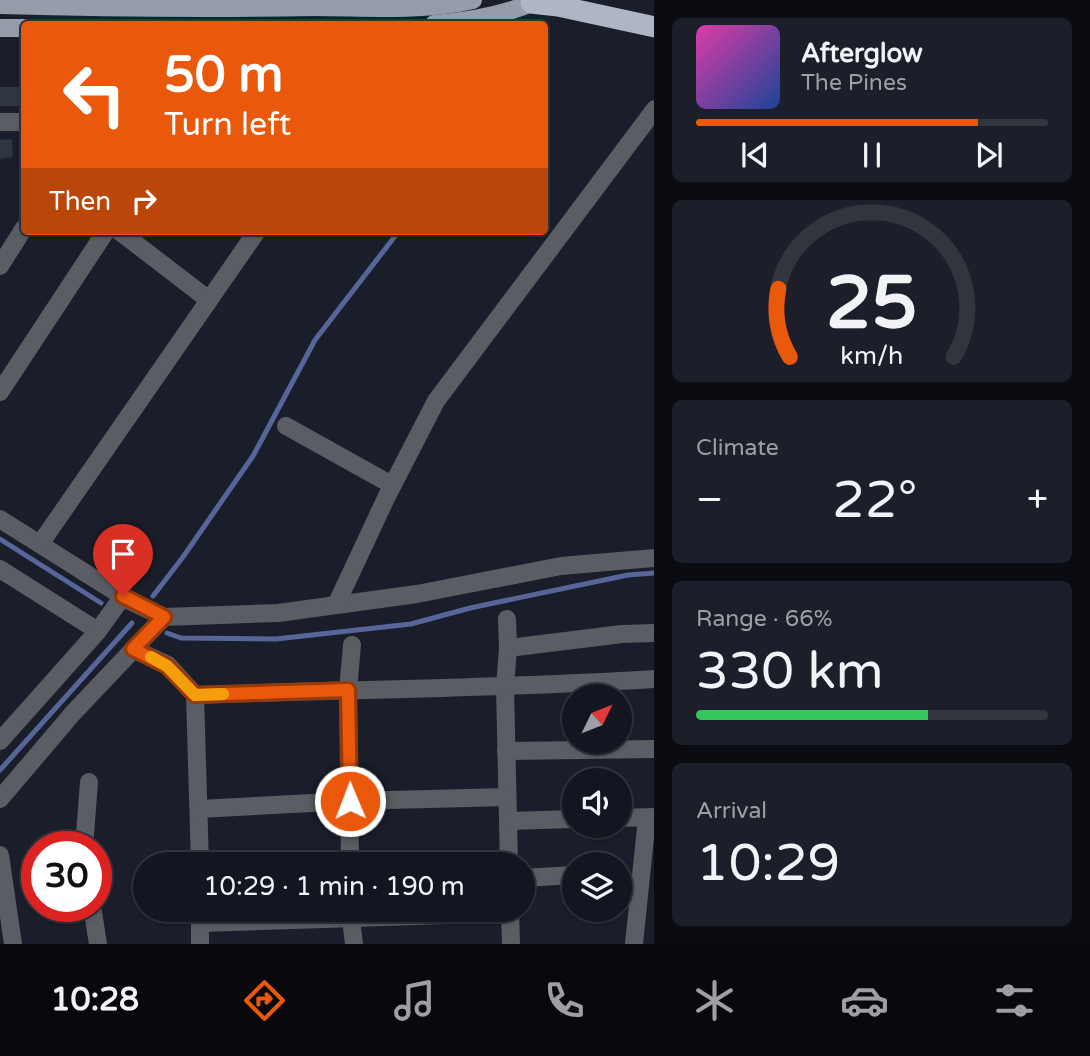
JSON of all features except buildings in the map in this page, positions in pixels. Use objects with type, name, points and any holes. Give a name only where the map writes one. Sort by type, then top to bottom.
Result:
[{"type":"highway","points":[[535,1],[654,27]]},
{"type":"main road","points":[[0,5],[125,9],[271,8],[427,6],[473,0]]},
{"type":"main road","points":[[464,21],[521,8],[535,1]]},
{"type":"main road","points":[[0,28],[21,28]]},
{"type":"street","points":[[336,605],[436,401],[654,108]]},
{"type":"street","points":[[0,122],[21,122]]},
{"type":"street","points":[[0,266],[21,233]]},
{"type":"street","points":[[0,392],[103,235]]},
{"type":"street","points":[[131,235],[209,300]]},
{"type":"street","points":[[40,544],[254,235]]},
{"type":"street","points":[[286,426],[393,485]]},
{"type":"street","points":[[0,519],[123,596],[164,617],[278,613],[417,594],[561,566],[654,558]]},
{"type":"street","points":[[0,569],[98,631]]},
{"type":"street","points":[[0,741],[7,723],[46,687],[98,631],[123,596]]},
{"type":"street","points":[[0,799],[73,713],[164,617]]},
{"type":"street","points":[[507,619],[505,687],[509,852]]},
{"type":"street","points":[[508,648],[622,634],[654,633]]},
{"type":"street","points":[[350,852],[348,690],[352,645]]},
{"type":"street","points":[[133,649],[167,666],[195,695],[200,852]]},
{"type":"street","points":[[195,695],[505,687],[654,679]]},
{"type":"street","points":[[506,751],[654,749]]},
{"type":"street","points":[[85,831],[89,782]]},
{"type":"street","points":[[199,809],[350,801],[507,797]]},
{"type":"street","points":[[632,818],[651,817],[634,944]]},
{"type":"street","points":[[508,821],[562,819]]},
{"type":"street","points":[[0,855],[13,944]]},
{"type":"street","points":[[535,877],[562,876]]},
{"type":"street","points":[[95,922],[98,944]]},
{"type":"street","points":[[200,922],[200,944]]},
{"type":"street","points":[[351,922],[354,944]]},
{"type":"street","points":[[510,922],[511,944]]},
{"type":"waterway","points":[[153,596],[253,456],[315,340],[396,235]]},
{"type":"waterway","points":[[0,539],[101,603]]},
{"type":"waterway","points":[[167,633],[181,638],[276,639],[411,624],[470,608],[628,575],[654,573]]},
{"type":"waterway","points":[[0,770],[132,623]]},
{"type":"slow traffic","points":[[151,657],[167,666],[195,695],[223,694]]},
{"type":"route","points":[[123,596],[164,617],[133,649],[167,666],[195,695],[348,690],[350,801]]}]
